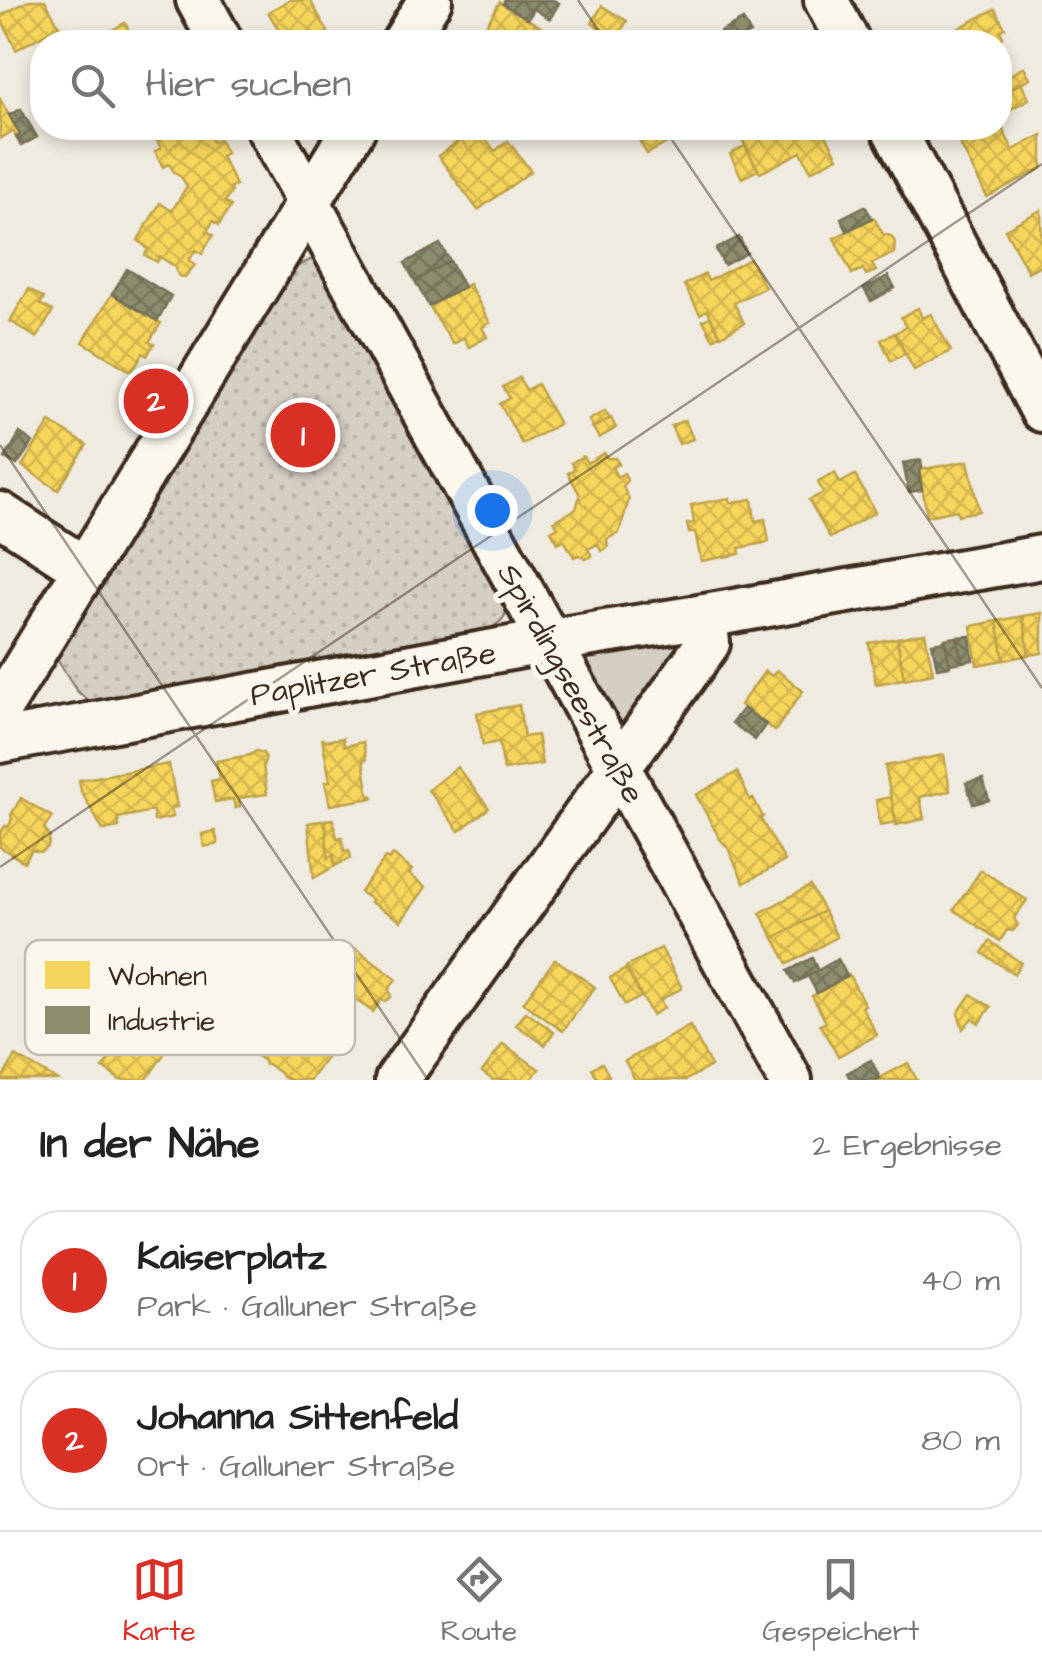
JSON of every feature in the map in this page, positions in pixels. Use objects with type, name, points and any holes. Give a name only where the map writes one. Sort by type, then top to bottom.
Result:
[{"type":"street","points":[[198,0],[214,30]]},
{"type":"street","points":[[411,30],[430,0]]},
{"type":"street","points":[[826,0],[842,30]]},
{"type":"street","name":"Spirdingseestraße","points":[[275,140],[790,1080]]},
{"type":"street","points":[[0,708],[347,140]]},
{"type":"street","points":[[899,140],[1042,410]]},
{"type":"street","points":[[0,514],[85,569]]},
{"type":"street","name":"Paplitzer Straße","points":[[0,741],[549,641],[1042,557]]},
{"type":"street","points":[[396,1080],[708,643],[705,616]]},
{"type":"shaded area","points":[[310,260],[321,261],[504,590],[505,615],[486,631],[97,704],[90,702],[74,686],[55,653],[283,279]]},
{"type":"shaded area","points":[[682,639],[686,643],[622,729],[585,667],[588,657]]},
{"type":"building: Wohnen","points":[[30,0],[45,0],[59,26],[30,30],[30,42],[16,50],[0,16]]},
{"type":"building: Wohnen","points":[[290,0],[310,0],[327,30],[279,30],[268,12]]},
{"type":"building: Wohnen","points":[[500,2],[541,27],[539,30],[483,30]]},
{"type":"building: Wohnen","points":[[602,6],[627,21],[622,30],[602,30],[592,23]]},
{"type":"building: Wohnen","points":[[995,9],[1005,28],[1002,30],[955,30]]},
{"type":"building: Wohnen","points":[[1024,67],[1030,78],[1012,88],[1012,74]]},
{"type":"building: Wohnen","points":[[1021,83],[1029,99],[1012,108],[1012,88]]},
{"type":"building: Wohnen","points":[[0,99],[20,135],[16,137],[13,131],[0,139]]},
{"type":"building: Wohnen","points":[[1042,135],[1042,168],[987,197],[958,140],[1008,140],[1013,150]]},
{"type":"building: Wohnen","points":[[220,140],[226,153],[221,156],[236,185],[230,188],[225,202],[231,206],[219,225],[213,221],[207,231],[213,235],[202,254],[196,250],[189,260],[195,265],[185,277],[160,257],[157,262],[145,255],[148,249],[138,240],[160,203],[172,211],[187,186],[169,164],[163,167],[155,151],[161,148],[157,141]]},
{"type":"building: Wohnen","points":[[460,140],[486,140],[495,151],[508,141],[531,171],[478,210],[438,156]]},
{"type":"building: Wohnen","points":[[639,140],[672,140],[647,154]]},
{"type":"building: Wohnen","points":[[829,140],[838,157],[811,171],[801,152],[760,173],[743,141]]},
{"type":"building: Wohnen","points":[[745,146],[758,170],[742,178],[730,154]]},
{"type":"building: Wohnen","points":[[1041,210],[1042,264],[1028,272],[1005,229]]},
{"type":"building: Wohnen","points":[[874,218],[883,234],[895,242],[894,253],[872,264],[876,271],[866,275],[863,269],[852,274],[834,238]]},
{"type":"building: Wohnen","points":[[750,259],[765,287],[734,303],[744,323],[721,336],[707,310],[700,314],[684,285],[705,274],[708,281]]},
{"type":"building: Wohnen","points":[[469,284],[490,323],[482,327],[487,337],[469,347],[464,338],[453,344],[429,306]]},
{"type":"building: Wohnen","points":[[29,289],[44,298],[40,304],[53,311],[37,338],[10,321]]},
{"type":"building: Wohnen","points":[[112,294],[161,323],[149,342],[154,344],[147,356],[143,353],[132,372],[83,342]]},
{"type":"building: Wohnen","points":[[918,308],[922,318],[931,314],[951,351],[914,370],[895,333],[906,327],[901,317]]},
{"type":"building: Wohnen","points":[[710,317],[720,335],[713,339],[703,320]]},
{"type":"building: Wohnen","points":[[895,333],[905,354],[891,361],[881,340]]},
{"type":"building: Wohnen","points":[[519,378],[526,390],[537,384],[559,424],[522,444],[500,404],[510,398],[503,387]]},
{"type":"building: Wohnen","points":[[605,411],[610,419],[593,428],[589,420]]},
{"type":"building: Wohnen","points":[[611,418],[616,428],[599,438],[593,428]]},
{"type":"building: Wohnen","points":[[685,420],[693,439],[679,444],[671,426]]},
{"type":"building: Wohnen","points":[[50,422],[87,445],[58,490],[22,466]]},
{"type":"building: Wohnen","points":[[604,453],[619,464],[612,467],[617,477],[624,473],[627,480],[623,487],[629,499],[619,533],[607,539],[608,547],[601,551],[598,544],[588,549],[592,556],[574,557],[564,540],[558,543],[551,531],[558,527],[554,521],[576,509],[580,495],[568,473],[575,469],[571,463],[583,456],[587,463]]},
{"type":"building: Wohnen","points":[[968,461],[979,511],[958,515],[957,510],[927,516],[919,470]]},
{"type":"building: Wohnen","points":[[835,473],[840,483],[855,475],[875,512],[830,538],[809,500],[823,493],[818,482]]},
{"type":"building: Wohnen","points":[[730,498],[730,503],[752,499],[755,521],[765,519],[769,542],[739,548],[740,554],[701,561],[695,532],[689,533],[687,524],[694,523],[691,505]]},
{"type":"building: Wohnen","points":[[1042,613],[1042,653],[1029,655],[1023,616]]},
{"type":"building: Wohnen","points":[[1023,616],[1029,655],[1004,660],[997,621]]},
{"type":"building: Wohnen","points":[[997,621],[1004,660],[977,665],[971,626]]},
{"type":"building: Wohnen","points":[[925,633],[933,673],[904,679],[897,638]]},
{"type":"building: Wohnen","points":[[897,638],[904,679],[876,684],[869,643]]},
{"type":"building: Wohnen","points":[[777,670],[803,691],[775,731],[740,705],[765,671],[772,676]]},
{"type":"building: Wohnen","points":[[519,705],[524,737],[537,735],[542,764],[504,770],[499,742],[483,745],[477,713]]},
{"type":"building: Wohnen","points":[[322,738],[343,738],[344,746],[363,742],[369,796],[373,798],[330,805]]},
{"type":"building: Wohnen","points":[[256,751],[266,758],[263,766],[267,794],[239,798],[240,807],[235,808],[233,799],[215,802],[211,781],[220,779],[216,761]]},
{"type":"building: Wohnen","points":[[944,755],[950,791],[920,797],[924,819],[896,825],[885,766]]},
{"type":"building: Wohnen","points":[[169,764],[177,807],[171,808],[173,817],[154,821],[153,811],[118,818],[119,827],[103,830],[79,780]]},
{"type":"building: Wohnen","points":[[457,767],[489,808],[459,831],[428,790]]},
{"type":"building: Wohnen","points":[[737,772],[785,861],[744,883],[696,795]]},
{"type":"building: Wohnen","points":[[891,797],[896,822],[880,825],[876,800]]},
{"type":"building: Wohnen","points":[[21,798],[52,817],[44,829],[50,836],[48,847],[41,852],[32,850],[24,862],[0,847],[0,834],[9,826]]},
{"type":"building: Wohnen","points":[[333,819],[337,838],[342,837],[344,851],[349,850],[351,858],[335,866],[333,855],[328,858],[325,820]]},
{"type":"building: Wohnen","points":[[325,820],[328,858],[333,855],[335,866],[314,878],[308,823]]},
{"type":"building: Wohnen","points":[[215,831],[218,844],[204,847],[202,834]]},
{"type":"building: Wohnen","points":[[393,855],[426,887],[401,921],[360,892],[385,858],[389,860]]},
{"type":"building: Wohnen","points":[[981,870],[1027,900],[1014,918],[1018,925],[1013,931],[1007,930],[1000,941],[954,910]]},
{"type":"building: Wohnen","points":[[810,886],[824,911],[774,938],[760,913]]},
{"type":"building: Wohnen","points":[[824,911],[837,937],[788,964],[774,938]]},
{"type":"building: Wohnen","points":[[990,941],[1021,963],[1014,974],[982,953]]},
{"type":"building: Wohnen","points":[[355,948],[396,979],[389,989],[391,997],[381,1000],[373,1012],[355,1000]]},
{"type":"building: Wohnen","points":[[661,948],[682,988],[660,1000],[664,1008],[652,1015],[626,967]]},
{"type":"building: Wohnen","points":[[555,959],[595,987],[563,1031],[523,1003]]},
{"type":"building: Wohnen","points":[[626,969],[641,997],[625,1005],[610,978]]},
{"type":"building: Wohnen","points":[[849,975],[877,1035],[838,1056],[820,1025],[826,1022],[812,996]]},
{"type":"building: Wohnen","points":[[971,994],[991,1007],[979,1023],[972,1018],[963,1029],[958,1013]]},
{"type":"building: Wohnen","points":[[526,1012],[554,1032],[545,1045],[516,1025]]},
{"type":"building: Wohnen","points":[[690,1026],[711,1066],[686,1080],[635,1080],[625,1061]]},
{"type":"building: Wohnen","points":[[503,1044],[539,1069],[531,1080],[493,1080],[482,1072]]},
{"type":"building: Wohnen","points":[[112,1055],[163,1055],[146,1080],[120,1080],[103,1068]]},
{"type":"building: Wohnen","points":[[255,1055],[328,1055],[310,1080],[282,1077]]},
{"type":"building: Wohnen","points":[[16,1056],[57,1080],[1,1080]]},
{"type":"building: Wohnen","points":[[602,1063],[609,1076],[598,1080],[592,1068]]},
{"type":"building: Wohnen","points":[[908,1063],[917,1080],[876,1080],[880,1078]]},
{"type":"building: Industrie","points":[[505,0],[559,3],[550,19],[534,9],[528,19],[503,4]]},
{"type":"building: Industrie","points":[[743,20],[748,30],[724,30]]},
{"type":"building: Industrie","points":[[21,109],[30,125],[32,140],[21,146],[16,137],[20,135],[9,115]]},
{"type":"building: Industrie","points":[[865,206],[872,218],[847,231],[841,218]]},
{"type":"building: Industrie","points":[[739,237],[747,253],[724,265],[716,249]]},
{"type":"building: Industrie","points":[[440,244],[450,261],[415,281],[405,263]]},
{"type":"building: Industrie","points":[[450,261],[464,287],[429,306],[415,281]]},
{"type":"building: Industrie","points":[[127,269],[171,296],[157,321],[112,294]]},
{"type":"building: Industrie","points":[[888,276],[895,288],[871,301],[864,289]]},
{"type":"building: Industrie","points":[[20,433],[33,442],[17,465],[5,458]]},
{"type":"building: Industrie","points":[[921,460],[922,490],[909,492],[903,463]]},
{"type":"building: Industrie","points":[[970,636],[973,660],[962,662],[957,637]]},
{"type":"building: Industrie","points":[[957,637],[962,662],[949,664],[945,639]]},
{"type":"building: Industrie","points":[[945,641],[950,666],[937,668],[932,643]]},
{"type":"building: Industrie","points":[[743,708],[766,724],[755,740],[732,723]]},
{"type":"building: Industrie","points":[[983,779],[989,800],[973,804],[966,783]]},
{"type":"building: Industrie","points":[[812,958],[818,971],[795,983],[788,971]]},
{"type":"building: Industrie","points":[[838,959],[847,976],[817,993],[808,976]]},
{"type":"building: Industrie","points":[[871,1060],[880,1078],[851,1080],[847,1073]]},
{"type":"place","name":"Johanna Sittenfeld","points":[[156,401]]},
{"type":"place","name":"Kaiserplatz","points":[[303,435]]}]
